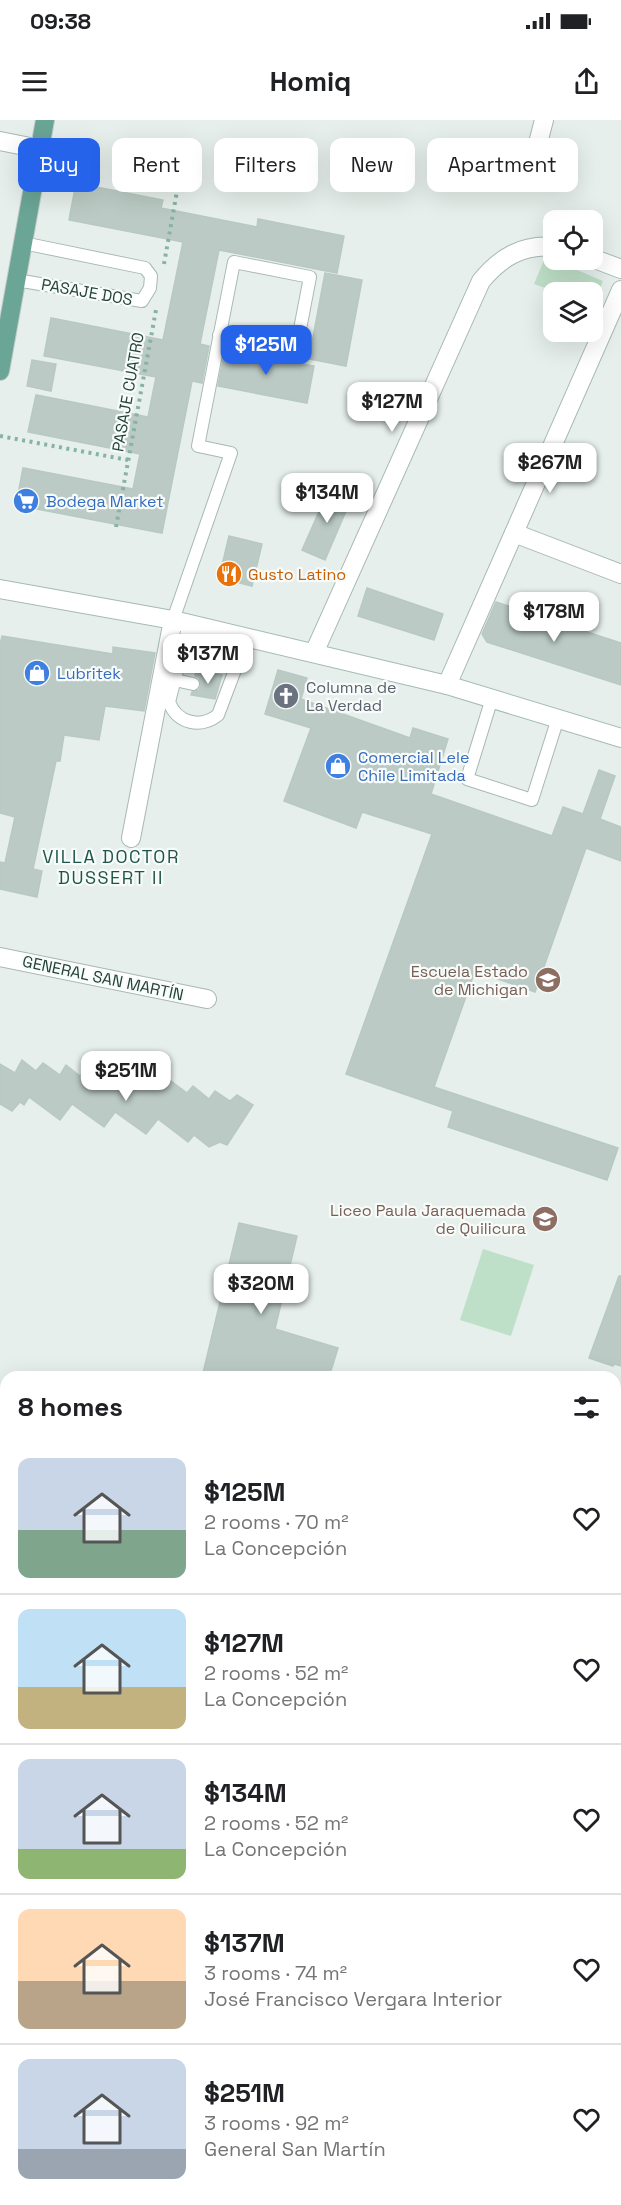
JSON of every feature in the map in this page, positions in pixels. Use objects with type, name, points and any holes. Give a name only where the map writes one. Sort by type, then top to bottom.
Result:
[{"type":"main road","points":[[42,138],[45,120]]},
{"type":"main road","points":[[0,371],[32,192]]},
{"type":"street","points":[[539,138],[544,120]]},
{"type":"street","points":[[0,141],[18,145]]},
{"type":"street","points":[[314,653],[481,281],[491,268],[516,251],[543,247]]},
{"type":"street","points":[[603,262],[621,269]]},
{"type":"street","points":[[447,685],[621,290]]},
{"type":"street","points":[[514,532],[621,574]]},
{"type":"street","points":[[0,589],[181,622],[314,653],[447,685],[621,738]]},
{"type":"street","points":[[131,838],[181,622]]},
{"type":"street","name":"GENERAL SAN MARTÍN","points":[[0,957],[207,999]]},
{"type":"lane","name":"PASAJE DOS","points":[[16,280],[142,301],[150,288],[151,276],[145,268],[23,243]]},
{"type":"lane","points":[[219,334],[296,350],[310,277],[234,262],[219,334],[198,446],[231,453],[181,622],[175,680],[169,702],[172,710],[186,721],[195,723],[210,721],[218,715],[223,690],[247,638]]},
{"type":"lane","points":[[175,680],[193,684]]},
{"type":"lane","points":[[492,698],[467,778],[532,800],[558,718]]},
{"type":"path","points":[[162,273],[177,192]]},
{"type":"path","name":"PASAJE CUATRO","points":[[116,527],[156,308]]},
{"type":"path","points":[[0,436],[128,460]]},
{"type":"green space","points":[[543,262],[543,270],[577,270],[603,281],[543,282],[543,287],[534,284]]},
{"type":"green space","points":[[483,1249],[534,1265],[511,1336],[460,1320]]},
{"type":"building","points":[[100,188],[112,190],[112,192],[163,200],[161,208],[257,227],[258,219],[344,236],[337,273],[219,250],[200,344],[209,346],[202,383],[192,381],[162,533],[16,505],[23,468],[133,489],[140,454],[28,432],[36,395],[148,417],[156,377],[44,356],[51,318],[163,340],[183,242],[69,220],[74,192],[100,192]]},
{"type":"building","points":[[325,273],[362,280],[346,366],[309,359]]},
{"type":"building","points":[[225,349],[314,366],[307,403],[218,386]]},
{"type":"building","points":[[32,360],[56,364],[51,391],[27,386]]},
{"type":"building","points":[[330,487],[352,497],[325,560],[302,550]]},
{"type":"building","points":[[229,536],[262,544],[252,586],[219,578]]},
{"type":"building","points":[[367,588],[443,614],[434,640],[358,616]]},
{"type":"building","points":[[496,602],[621,643],[621,685],[487,642],[482,634]]},
{"type":"building","points":[[2,636],[113,654],[113,647],[155,653],[144,711],[105,706],[99,740],[64,735],[60,761],[56,761],[33,869],[42,871],[37,897],[0,889],[0,862],[5,863],[15,817],[0,813],[0,645]]},
{"type":"building","points":[[196,670],[222,675],[215,699],[191,695],[192,692],[199,690],[201,685],[199,678],[195,676]]},
{"type":"building","points":[[278,670],[307,678],[301,699],[410,738],[413,728],[448,739],[431,794],[552,836],[563,807],[583,814],[599,770],[615,776],[600,819],[621,827],[621,861],[586,848],[535,992],[475,971],[434,1087],[618,1148],[607,1180],[448,1127],[453,1111],[346,1074],[432,834],[362,812],[356,828],[284,801],[311,728],[265,714]]},
{"type":"building","points":[[22,1060],[36,1071],[43,1063],[60,1075],[66,1065],[80,1076],[86,1070],[101,1080],[106,1072],[121,1083],[128,1077],[142,1087],[149,1080],[164,1090],[171,1081],[187,1093],[193,1086],[209,1099],[215,1091],[230,1101],[237,1095],[253,1105],[227,1145],[220,1142],[209,1147],[194,1135],[188,1142],[158,1119],[146,1134],[115,1112],[104,1127],[72,1104],[60,1120],[29,1097],[24,1105],[20,1102],[12,1111],[0,1104],[0,1064],[15,1073]]},
{"type":"building","points":[[239,1223],[297,1236],[275,1329],[338,1348],[331,1371],[203,1371]]},
{"type":"building","points":[[619,1276],[621,1276],[621,1366],[614,1364],[613,1366],[589,1358]]},
{"type":"place","name":"Bodega Market","points":[[26,501]]},
{"type":"place","name":"Gusto Latino","points":[[229,574]]},
{"type":"place","name":"Lubritek","points":[[37,673]]},
{"type":"place","name":"Columna de La Verdad","points":[[286,696]]},
{"type":"place","name":"Comercial Lele Chile Limitada","points":[[338,766]]},
{"type":"place","name":"Escuela Estado de Michigan","points":[[548,980]]},
{"type":"place","name":"Liceo Paula Jaraquemada de Quilicura","points":[[545,1219]]},
{"type":"district","name":"VILLA DOCTOR DUSSERT II","points":[[111,866]]}]
